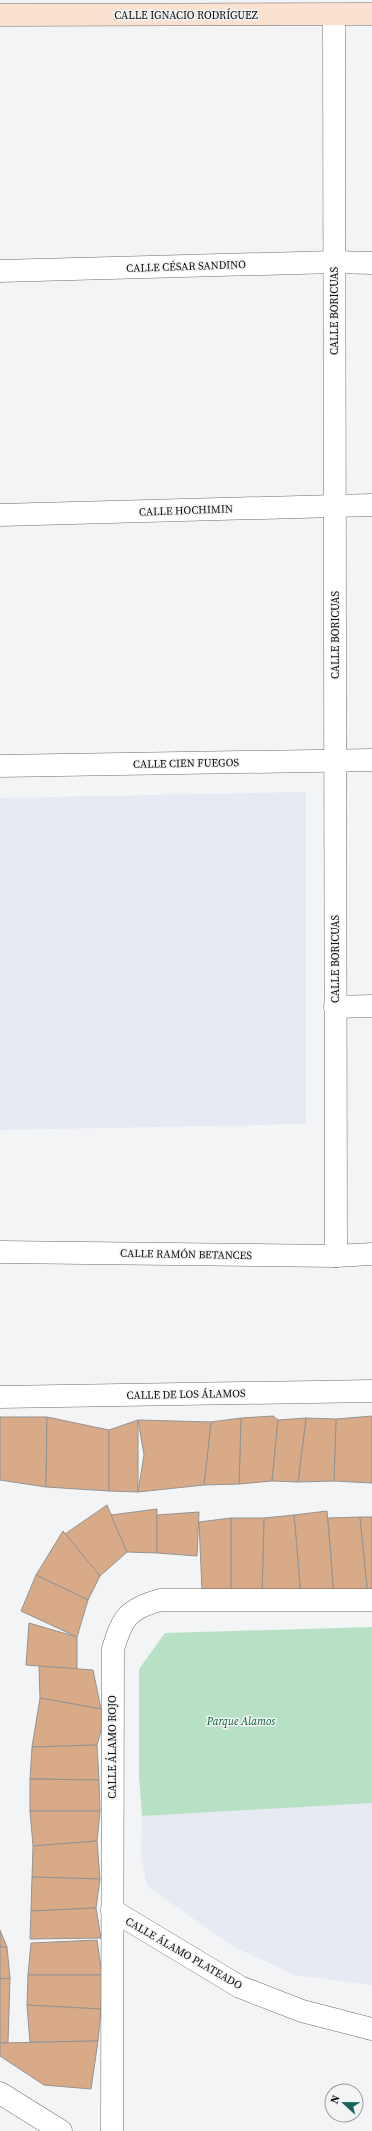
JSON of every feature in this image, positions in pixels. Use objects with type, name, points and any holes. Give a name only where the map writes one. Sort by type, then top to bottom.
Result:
[{"type":"main road","name":"CALLE IGNACIO RODRÍGUEZ","points":[[0,15],[372,14]]},
{"type":"street","name":"CALLE BORICUAS","points":[[334,15],[336,1256]]},
{"type":"street","name":"CALLE CÉSAR SANDINO","points":[[0,271],[334,262],[372,263]]},
{"type":"street","name":"CALLE HOCHIMIN","points":[[0,515],[372,505]]},
{"type":"street","name":"CALLE CIEN FUEGOS","points":[[0,766],[372,760]]},
{"type":"street","points":[[335,1007],[372,1006]]},
{"type":"street","name":"CALLE RAMÓN BETANCES","points":[[0,1252],[336,1256],[372,1254]]},
{"type":"street","name":"CALLE DE LOS ÁLAMOS","points":[[0,1397],[372,1391]]},
{"type":"street","name":"CALLE ÁLAMO ROJO","points":[[112,2131],[113,1649],[119,1628],[129,1614],[144,1605],[160,1600],[372,1600]]},
{"type":"street","name":"CALLE ÁLAMO PLATEADO","points":[[112,1910],[240,1987],[302,2011],[372,2029]]},
{"type":"street","points":[[0,2093],[61,2131]]},
{"type":"shaded area","points":[[306,792],[306,1124],[0,1130],[0,798]]},
{"type":"shaded area","points":[[372,1803],[372,1985],[295,1975],[234,1947],[147,1886],[141,1856],[142,1816]]},
{"type":"green space","name":"Parque Alamos","points":[[372,1627],[372,1803],[142,1816],[139,1776],[139,1669],[165,1633]]},
{"type":"building","points":[[273,1416],[278,1420],[272,1481],[239,1484],[241,1418]]},
{"type":"building","points":[[372,1416],[372,1483],[334,1481],[336,1419]]},
{"type":"building","points":[[0,1417],[47,1417],[46,1487],[0,1480]]},
{"type":"building","points":[[47,1417],[109,1430],[109,1491],[46,1487]]},
{"type":"building","points":[[241,1418],[239,1484],[204,1485],[211,1422]]},
{"type":"building","points":[[306,1418],[336,1419],[334,1481],[298,1482]]},
{"type":"building","points":[[306,1418],[298,1482],[272,1481],[278,1420]]},
{"type":"building","points":[[138,1420],[211,1422],[204,1485],[138,1492],[144,1455]]},
{"type":"building","points":[[138,1420],[138,1492],[109,1491],[109,1430]]},
{"type":"building","points":[[107,1505],[127,1552],[100,1576],[65,1534]]},
{"type":"building","points":[[157,1509],[157,1553],[127,1552],[111,1515]]},
{"type":"building","points":[[327,1511],[334,1595],[301,1596],[294,1515]]},
{"type":"building","points":[[199,1512],[197,1556],[157,1553],[157,1515]]},
{"type":"building","points":[[294,1515],[301,1596],[262,1594],[264,1518]]},
{"type":"building","points":[[360,1517],[368,1596],[334,1595],[328,1518]]},
{"type":"building","points":[[360,1517],[372,1517],[372,1596],[368,1596]]},
{"type":"building","points":[[231,1518],[264,1518],[262,1594],[231,1591]]},
{"type":"building","points":[[231,1518],[231,1591],[202,1590],[199,1522]]},
{"type":"building","points":[[63,1531],[100,1576],[88,1600],[36,1575]]},
{"type":"building","points":[[36,1575],[88,1600],[77,1637],[21,1611]]},
{"type":"building","points":[[29,1623],[77,1637],[77,1669],[26,1665]]},
{"type":"building","points":[[39,1666],[93,1670],[101,1709],[40,1698]]},
{"type":"building","points":[[40,1698],[107,1710],[97,1745],[32,1747]]},
{"type":"building","points":[[97,1745],[99,1780],[30,1779],[32,1747]]},
{"type":"building","points":[[30,1779],[99,1780],[100,1811],[30,1811]]},
{"type":"building","points":[[30,1811],[100,1811],[97,1841],[33,1846]]},
{"type":"building","points":[[97,1841],[100,1879],[32,1877],[33,1846]]},
{"type":"building","points":[[32,1877],[100,1879],[96,1908],[31,1911]]},
{"type":"building","points":[[96,1908],[101,1938],[30,1939],[31,1911]]},
{"type":"building","points":[[0,1930],[7,1947],[0,1947]]},
{"type":"building","points":[[97,1940],[102,1975],[28,1975],[31,1943]]},
{"type":"building","points":[[0,1947],[7,1947],[10,1978],[0,1979]]},
{"type":"building","points":[[28,1975],[102,1975],[101,2009],[27,2005]]},
{"type":"building","points":[[10,1978],[8,2042],[0,2043],[0,1979]]},
{"type":"building","points":[[27,2005],[101,2009],[98,2041],[30,2042]]},
{"type":"building","points":[[98,2041],[91,2089],[44,2085],[0,2056],[0,2043]]}]
